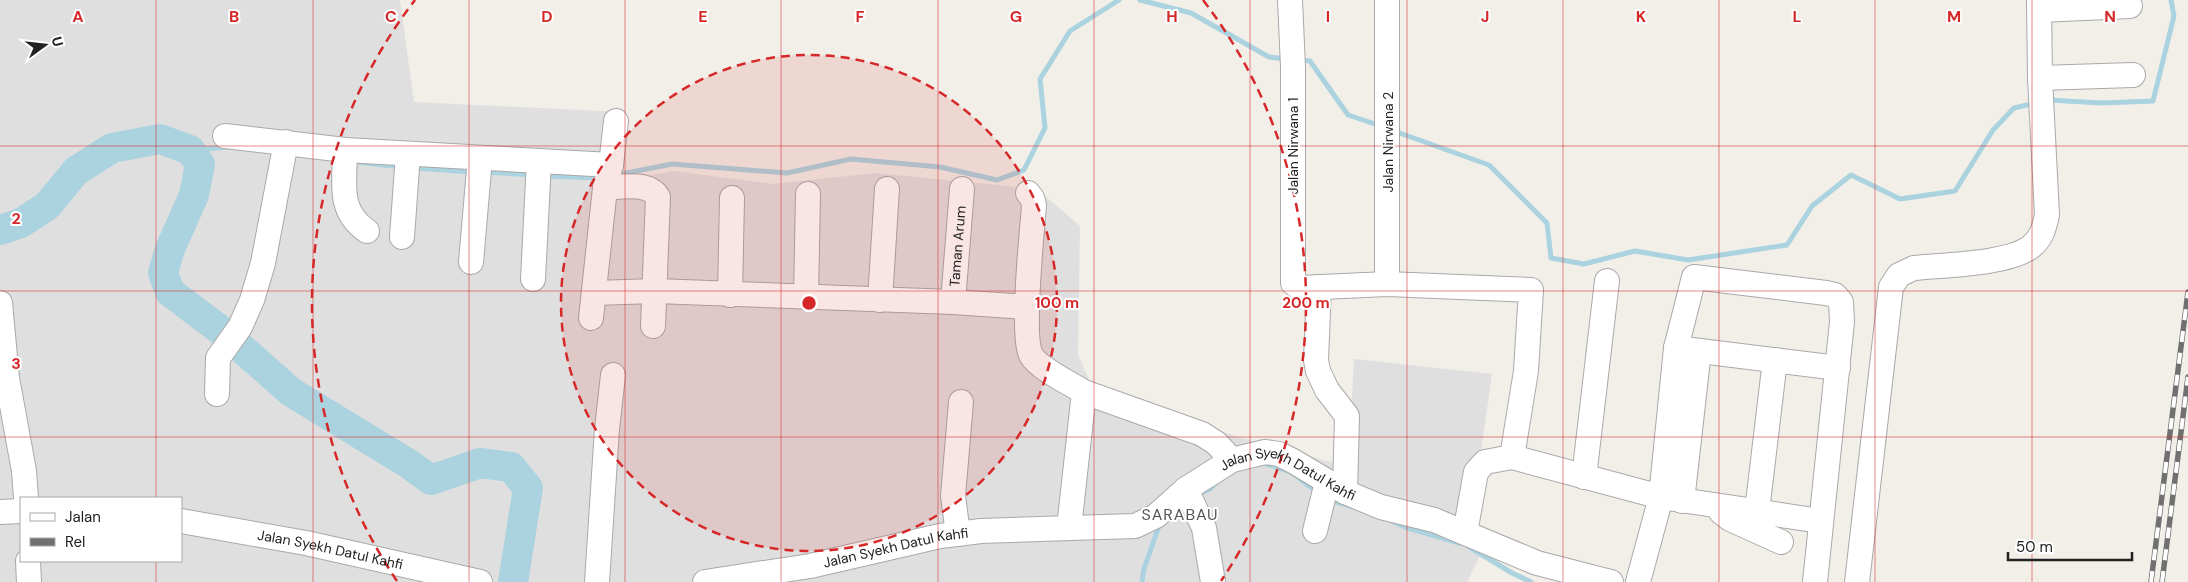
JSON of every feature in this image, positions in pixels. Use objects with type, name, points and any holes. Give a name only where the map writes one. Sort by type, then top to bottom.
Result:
[{"type":"street","name":"Jalan Nirwana 1","points":[[1290,0],[1293,282],[1310,287]]},
{"type":"street","name":"Jalan Nirwana 2","points":[[1387,0],[1389,129],[1387,284]]},
{"type":"street","points":[[1857,582],[1891,286],[1899,275],[1914,268],[2012,256],[2028,249],[2037,240],[2043,231],[2047,215],[2039,5],[2130,6]]},
{"type":"street","points":[[2041,93],[2133,76]]},
{"type":"street","points":[[591,318],[616,121]]},
{"type":"street","points":[[226,136],[285,151],[408,166],[478,166],[608,176],[653,191],[658,197],[653,326]]},
{"type":"street","points":[[217,394],[218,360],[252,300],[263,263],[285,151]]},
{"type":"street","points":[[345,157],[344,196],[347,209],[355,224],[367,232]]},
{"type":"street","points":[[402,237],[408,166]]},
{"type":"street","points":[[471,262],[478,166]]},
{"type":"street","points":[[533,279],[538,171]]},
{"type":"street","points":[[880,300],[887,189]]},
{"type":"street","name":"Taman Arum","points":[[953,302],[962,189]]},
{"type":"street","points":[[1028,193],[1034,205],[1027,307],[1028,348],[1031,356],[1036,362],[1084,392],[1202,434],[1216,443],[1232,460]]},
{"type":"street","points":[[806,297],[808,194]]},
{"type":"street","points":[[730,295],[732,198]]},
{"type":"street","points":[[1638,582],[1671,499],[1694,277],[1834,295],[1840,302],[1842,312],[1838,368],[1820,521],[1815,582]]},
{"type":"street","points":[[1584,477],[1607,281]]},
{"type":"street","points":[[1315,531],[1330,493],[1347,416],[1327,390],[1316,360],[1310,287],[1387,284],[1531,290],[1526,371],[1512,457]]},
{"type":"street","points":[[595,293],[655,291],[953,302],[1027,307]]},
{"type":"street","points":[[0,303],[7,378],[24,471],[26,497]]},
{"type":"street","points":[[1688,349],[1838,368]]},
{"type":"street","points":[[1757,511],[1775,360]]},
{"type":"street","points":[[597,582],[607,429],[613,375]]},
{"type":"street","points":[[1070,528],[1084,392]]},
{"type":"street","points":[[958,534],[953,496],[961,402]]},
{"type":"street","name":"Jalan Syekh Datul Kahfi","points":[[705,582],[782,576],[940,536],[981,530],[1135,526],[1156,516],[1190,495],[1232,460],[1265,452],[1279,454],[1330,493],[1434,520],[1465,533],[1533,573],[1611,582]]},
{"type":"street","points":[[1465,533],[1476,472],[1485,462],[1512,457],[1671,499],[1820,521]]},
{"type":"street","points":[[1190,495],[1204,528],[1213,582]]},
{"type":"street","points":[[1711,505],[1730,519],[1781,542]]},
{"type":"street","points":[[0,512],[20,511]]},
{"type":"street","name":"Jalan Syekh Datul Kahfi","points":[[182,521],[306,543],[480,582]]},
{"type":"street","points":[[28,562],[29,582]]},
{"type":"shaded area","points":[[0,0],[400,0],[414,102],[621,112],[619,181],[674,171],[774,184],[875,173],[1037,189],[1080,226],[1078,355],[1090,382],[1198,424],[1268,446],[1348,466],[1354,359],[1492,374],[1470,529],[1482,551],[1467,582],[0,582]]},
{"type":"waterway","points":[[616,175],[672,164],[787,173],[851,159],[940,167],[997,180],[1024,170],[1045,128],[1040,79],[1070,31],[1119,0]]},
{"type":"waterway","points":[[1140,0],[1191,13],[1269,57],[1286,59]]},
{"type":"waterway","points":[[2048,100],[2102,103],[2153,101],[2174,16],[2171,0]]},
{"type":"waterway","points":[[1300,60],[1310,61],[1348,115],[1381,126]]},
{"type":"waterway","points":[[1394,131],[1489,165],[1547,223],[1551,258],[1584,264],[1635,251],[1688,260],[1787,245],[1812,206],[1851,175],[1900,199],[1955,191],[1993,130],[2014,108],[2035,103]]},
{"type":"waterway","points":[[0,230],[21,223],[47,206],[76,171],[112,148],[160,139],[190,150],[200,164],[194,195],[170,249],[163,273],[170,292],[223,332],[291,392],[409,464],[431,480],[480,463],[511,467],[528,488],[513,582]]},
{"type":"waterway","points":[[190,150],[230,147]]},
{"type":"waterway","points":[[357,162],[401,167]]},
{"type":"waterway","points":[[414,168],[473,172]]},
{"type":"waterway","points":[[484,172],[533,175]]},
{"type":"waterway","points":[[544,176],[600,178]]},
{"type":"waterway","points":[[1260,462],[1291,472],[1318,493]]},
{"type":"waterway","points":[[1201,493],[1210,489],[1216,483]]},
{"type":"waterway","points":[[1330,500],[1353,507]]},
{"type":"waterway","points":[[1389,520],[1405,527],[1459,543]]},
{"type":"waterway","points":[[1142,582],[1144,569],[1160,523]]},
{"type":"waterway","points":[[1469,547],[1512,573],[1531,582]]},
{"type":"railway","points":[[2151,582],[2188,292]]},
{"type":"railway","points":[[2162,582],[2188,377]]},
{"type":"district","name":"SARABAU","points":[[1180,514]]}]
